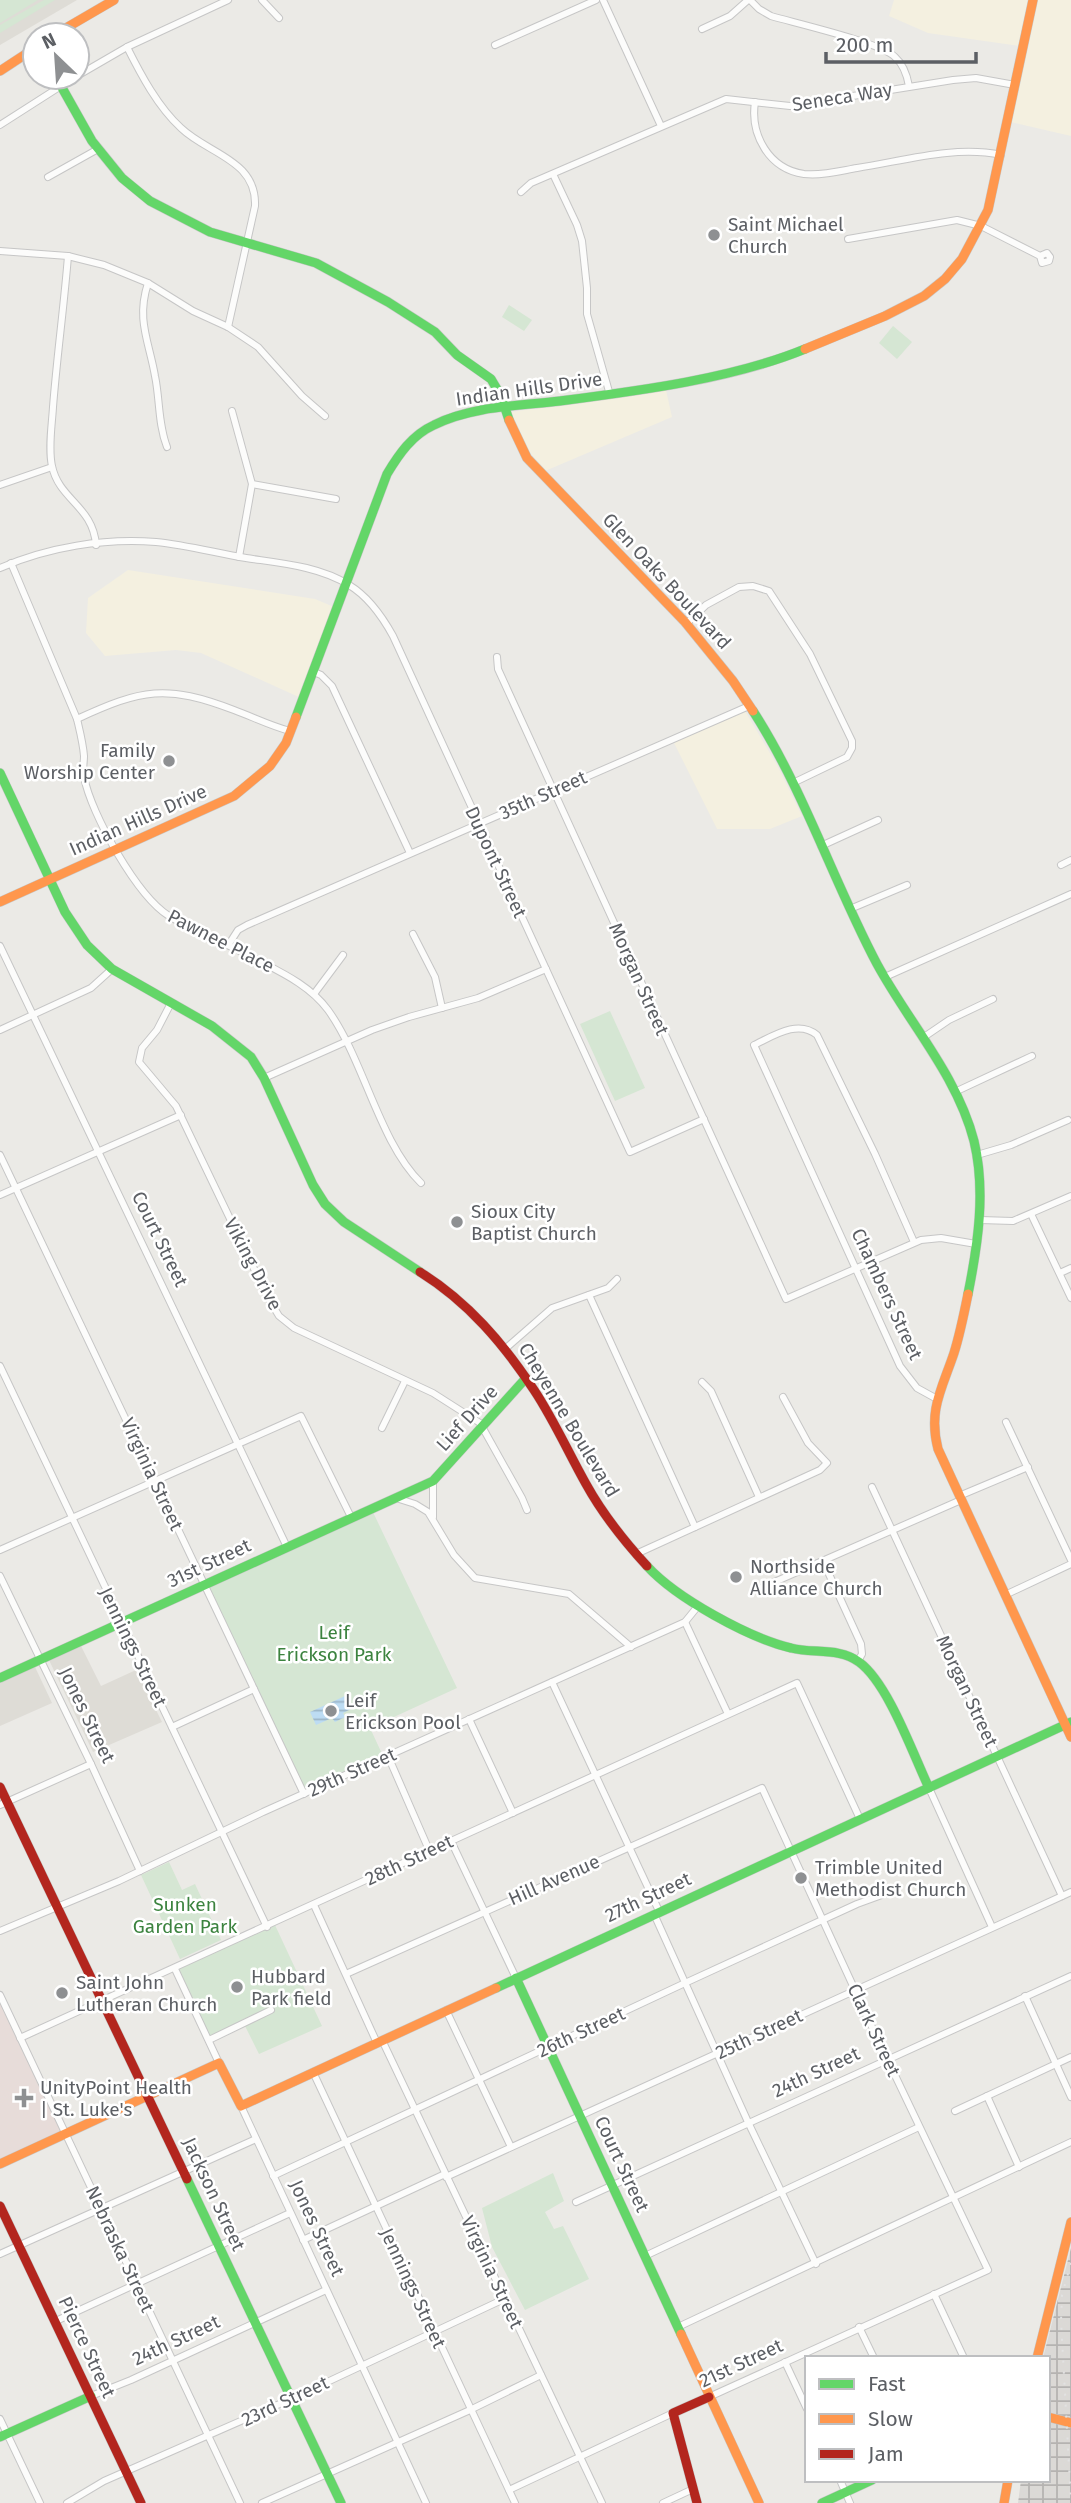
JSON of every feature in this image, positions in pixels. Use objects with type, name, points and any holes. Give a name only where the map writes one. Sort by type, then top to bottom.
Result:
[{"type":"main road","points":[[78,21],[114,0]]},
{"type":"main road","name":"Indian Hills Drive","points":[[0,902],[240,792],[270,765],[290,731],[387,474],[411,439],[425,428],[453,416],[610,395],[768,362],[885,316],[924,296],[945,279],[962,259],[981,226],[994,187],[1033,0]]},
{"type":"main road","points":[[0,71],[21,57]]},
{"type":"main road","name":"Glen Oaks Boulevard","points":[[64,91],[98,149],[122,178],[150,201],[210,232],[298,256],[316,264],[388,302],[435,332],[457,355],[491,379],[527,458],[687,623],[727,673],[771,741],[793,783],[850,909],[885,977],[965,1108],[977,1155],[981,1193],[980,1220],[956,1344],[937,1398]]},
{"type":"main road","name":"Cheyenne Boulevard","points":[[0,773],[78,932],[112,969],[212,1026],[251,1057],[264,1077],[313,1185],[325,1204],[344,1222],[458,1297],[486,1326],[526,1378],[587,1488],[635,1554],[667,1586],[698,1606],[767,1641],[793,1649],[833,1652],[858,1661]]},
{"type":"main road","name":"Lief Drive","points":[[433,1481],[526,1378]]},
{"type":"main road","points":[[937,1398],[932,1417],[932,1432],[1005,1595],[1068,1724],[1071,1737]]},
{"type":"main road","name":"31st Street","points":[[0,1678],[433,1481]]},
{"type":"main road","points":[[858,1661],[881,1686],[929,1788]]},
{"type":"main road","name":"27th Street","points":[[240,2106],[1068,1724]]},
{"type":"main road","name":"Jackson Street","points":[[0,1787],[4,1804],[149,2095],[341,2503]]},
{"type":"main road","name":"Court Street","points":[[516,1978],[759,2503]]},
{"type":"main road","points":[[0,2164],[219,2063]]},
{"type":"main road","name":"Jones Street","points":[[219,2063],[240,2106]]},
{"type":"main road","name":"Pierce Street","points":[[0,2206],[141,2503]]},
{"type":"main road","points":[[1037,2356],[1071,2221]]},
{"type":"main road","name":"24th Street","points":[[4,2435],[91,2396]]},
{"type":"main road","name":"21st Street","points":[[673,2413],[709,2397]]},
{"type":"main road","points":[[673,2413],[697,2503]]},
{"type":"main road","points":[[1050,2418],[1071,2423]]},
{"type":"main road","points":[[822,2503],[868,2482]]},
{"type":"main road","points":[[1004,2503],[1008,2482]]},
{"type":"street","points":[[91,67],[127,47],[228,0]]},
{"type":"street","points":[[262,0],[279,18]]},
{"type":"street","points":[[495,45],[596,0]]},
{"type":"street","points":[[603,0],[661,126]]},
{"type":"street","points":[[702,29],[730,16],[749,0],[771,16],[892,54],[905,71],[909,86]]},
{"type":"street","points":[[127,47],[164,110],[180,128],[246,172],[255,198],[248,244],[228,327]]},
{"type":"street","name":"Seneca Way","points":[[522,192],[531,183],[726,99],[799,105],[909,86],[975,78],[1015,85]]},
{"type":"street","points":[[0,125],[45,91]]},
{"type":"street","points":[[755,102],[754,121],[764,149],[777,162],[800,173],[835,173],[959,152],[1001,155]]},
{"type":"street","points":[[48,177],[98,149]]},
{"type":"street","points":[[553,174],[582,241],[587,313],[610,395]]},
{"type":"street","points":[[848,239],[957,220],[981,226],[1040,256]]},
{"type":"street","points":[[0,251],[68,256],[104,265],[148,283],[193,311],[228,327],[258,347],[302,396],[325,416]]},
{"type":"street","points":[[68,256],[55,387],[52,467],[63,490],[89,519],[96,545]]},
{"type":"street","points":[[148,283],[143,299],[142,322],[156,376],[162,433],[167,447]]},
{"type":"street","points":[[232,411],[252,484],[239,557]]},
{"type":"street","points":[[0,485],[52,467]]},
{"type":"street","points":[[252,484],[336,499]]},
{"type":"street","points":[[0,568],[44,552],[96,545],[155,542],[322,573],[346,583]]},
{"type":"street","name":"Pawnee Place","points":[[11,564],[77,719],[82,741],[84,777],[89,793],[116,849],[139,888],[169,916],[277,969],[314,995],[327,1009],[346,1041],[392,1140],[413,1175],[421,1183]]},
{"type":"street","name":"Dupont Street","points":[[346,583],[370,602],[385,621],[630,1152],[704,1119]]},
{"type":"street","points":[[687,623],[706,605],[739,587],[749,585],[763,588],[774,597],[810,653],[852,741],[847,757],[793,783]]},
{"type":"street","name":"Morgan Street","points":[[497,657],[498,669],[786,1299],[856,1268]]},
{"type":"street","points":[[314,671],[332,686],[410,853]]},
{"type":"street","points":[[77,719],[133,697],[170,692],[206,700],[290,731]]},
{"type":"street","name":"35th Street","points":[[229,944],[238,930],[247,925],[749,706]]},
{"type":"street","points":[[821,846],[878,820]]},
{"type":"street","points":[[1061,865],[1071,860]]},
{"type":"street","points":[[850,909],[906,885]]},
{"type":"street","points":[[885,977],[1071,894]]},
{"type":"street","points":[[413,934],[435,977],[442,1008]]},
{"type":"street","name":"Court Street","points":[[0,946],[287,1547]]},
{"type":"street","points":[[314,995],[342,955]]},
{"type":"street","points":[[0,1030],[90,988],[112,969]]},
{"type":"street","points":[[264,1077],[391,1023],[478,998],[546,969]]},
{"type":"street","points":[[924,1037],[948,1020],[993,999]]},
{"type":"street","name":"Viking Drive","points":[[171,1003],[157,1030],[142,1048],[139,1062],[168,1095],[181,1115],[236,1234],[279,1316],[294,1328],[443,1399],[484,1426],[527,1510]]},
{"type":"street","name":"Chambers Street","points":[[914,1242],[890,1185],[817,1035],[812,1031],[795,1028],[754,1045],[900,1366],[917,1388],[937,1398]]},
{"type":"street","points":[[957,1091],[1032,1056]]},
{"type":"street","points":[[0,1195],[181,1115]]},
{"type":"street","points":[[977,1155],[1011,1145],[1068,1120]]},
{"type":"street","name":"Virginia Street","points":[[0,1155],[304,1794]]},
{"type":"street","points":[[980,1220],[1013,1221],[1071,1196]]},
{"type":"street","points":[[1031,1214],[1071,1298]]},
{"type":"street","points":[[856,1268],[914,1242],[932,1238],[976,1244]]},
{"type":"street","points":[[1059,1273],[1071,1268]]},
{"type":"street","points":[[505,1349],[552,1308],[608,1288],[617,1279]]},
{"type":"street","points":[[589,1295],[695,1527]]},
{"type":"street","name":"Jennings Street","points":[[0,1366],[267,1927]]},
{"type":"street","points":[[382,1428],[405,1381]]},
{"type":"street","points":[[702,1382],[711,1391],[760,1497]]},
{"type":"street","points":[[635,1554],[820,1470],[827,1463],[808,1443],[783,1396]]},
{"type":"street","points":[[0,1550],[301,1416],[351,1517]]},
{"type":"street","points":[[1005,1595],[1071,1562],[1006,1422]]},
{"type":"street","points":[[763,1587],[1028,1467]]},
{"type":"street","points":[[433,1481],[434,1519]]},
{"type":"street","name":"Morgan Street","points":[[872,1487],[1062,1896]]},
{"type":"street","points":[[396,1498],[415,1504],[428,1512],[454,1555],[475,1578],[576,1597],[631,1647]]},
{"type":"street","points":[[823,1561],[861,1644],[862,1654],[858,1661]]},
{"type":"street","name":"Jones Street","points":[[0,1576],[140,1871]]},
{"type":"street","name":"29th Street","points":[[0,1931],[140,1871],[222,1831],[685,1622],[698,1606]]},
{"type":"street","points":[[685,1622],[728,1714]]},
{"type":"street","points":[[552,1682],[629,1846],[685,1983],[748,2122],[816,2264]]},
{"type":"street","name":"28th Street","points":[[20,2038],[267,1927],[429,1850],[597,1777],[797,1683],[860,1819]]},
{"type":"street","points":[[172,1727],[254,1689]]},
{"type":"street","points":[[469,1719],[513,1813]]},
{"type":"street","points":[[388,1756],[429,1850]]},
{"type":"street","points":[[4,1804],[91,1764]]},
{"type":"street","name":"Hill Avenue","points":[[346,1974],[762,1788]]},
{"type":"street","name":"Clark Street","points":[[762,1788],[988,2270]]},
{"type":"street","points":[[929,1788],[992,1927]]},
{"type":"street","name":"Court Street","points":[[451,1841],[516,1978]]},
{"type":"street","name":"26th Street","points":[[272,2176],[824,1919],[890,1892]]},
{"type":"street","name":"25th Street","points":[[303,2240],[1071,1892]]},
{"type":"street","name":"Virginia Street","points":[[314,1905],[602,2503]]},
{"type":"street","name":"Jones Street","points":[[175,1969],[219,2063]]},
{"type":"street","name":"24th Street","points":[[576,2202],[1071,1976]]},
{"type":"street","name":"Nebraska Street","points":[[0,1995],[240,2503]]},
{"type":"street","points":[[1025,1996],[1071,2097]]},
{"type":"street","points":[[209,2039],[271,2010]]},
{"type":"street","points":[[446,2010],[511,2147]]},
{"type":"street","points":[[954,2110],[1071,2057]]},
{"type":"street","name":"Jennings Street","points":[[313,2072],[514,2503]]},
{"type":"street","points":[[988,2096],[1019,2166]]},
{"type":"street","name":"Jones Street","points":[[240,2106],[426,2503]]},
{"type":"street","points":[[645,2256],[919,2127]]},
{"type":"street","points":[[0,2254],[256,2138]]},
{"type":"street","points":[[678,2328],[1071,2142]]},
{"type":"street","points":[[55,2321],[290,2213]]},
{"type":"street","name":"21st Street","points":[[709,2397],[988,2270]]},
{"type":"street","name":"24th Street","points":[[91,2396],[326,2290]]},
{"type":"street","points":[[934,2294],[963,2356]]},
{"type":"street","name":"23rd Street","points":[[67,2503],[92,2487],[291,2399],[504,2299]]},
{"type":"street","points":[[859,2327],[872,2356]]},
{"type":"street","points":[[785,2362],[805,2405]]},
{"type":"street","points":[[262,2503],[470,2410],[541,2375]]},
{"type":"street","name":"21st Street","points":[[509,2490],[673,2413]]},
{"type":"street","points":[[0,2419],[4,2435],[40,2503]]},
{"type":"street","points":[[841,2482],[850,2503]]},
{"type":"street","points":[[663,2503],[693,2490]]},
{"type":"shaded area","points":[[0,0],[77,0],[41,21],[21,21],[21,33],[0,45]]},
{"type":"shaded area","points":[[894,0],[1071,0],[1071,136],[1002,120],[1020,46],[928,33],[889,16]]},
{"type":"shaded area","points":[[666,390],[672,417],[545,471],[528,450],[511,412]]},
{"type":"shaded area","points":[[128,570],[315,599],[334,607],[301,698],[201,653],[176,650],[105,656],[86,633],[88,598]]},
{"type":"shaded area","points":[[745,711],[777,765],[802,816],[770,829],[717,829],[674,743]]},
{"type":"shaded area","points":[[81,1646],[101,1686],[136,1670],[162,1722],[93,1752],[49,1660]]},
{"type":"shaded area","points":[[35,1667],[52,1703],[0,1726],[0,1683]]},
{"type":"shaded area","name":"UnityPoint Health | St. Luke's","points":[[0,1995],[66,2133],[0,2163]]},
{"type":"shaded area","points":[[1071,2248],[1071,2503],[1018,2503],[1021,2482],[1050,2482],[1050,2356],[1044,2356]]},
{"type":"green space","points":[[0,0],[38,0],[0,23]]},
{"type":"green space","points":[[44,0],[55,0],[0,33],[0,25]]},
{"type":"green space","points":[[509,305],[532,320],[524,331],[502,317]]},
{"type":"green space","points":[[893,326],[912,342],[897,359],[879,343]]},
{"type":"green space","points":[[610,1011],[645,1088],[615,1101],[580,1024]]},
{"type":"green space","name":"Leif Erickson Park","points":[[371,1508],[457,1688],[370,1728],[384,1758],[304,1794],[205,1584]]},
{"type":"green space","name":"Sunken Garden Park","points":[[169,1862],[182,1890],[195,1884],[221,1940],[180,1959],[141,1875]]},
{"type":"green space","points":[[275,1925],[322,2026],[259,2054],[243,2022],[210,2038],[177,1969]]},
{"type":"green space","points":[[553,2173],[564,2201],[545,2212],[554,2229],[563,2226],[589,2279],[525,2310],[492,2247],[482,2208]]},
{"type":"water","name":"Leif Erickson Pool","points":[[345,1696],[351,1709],[343,1713],[345,1717],[335,1722],[332,1718],[316,1725],[310,1712]]},
{"type":"railway","points":[[1071,2263],[1062,2295],[1061,2321],[1071,2502]]},
{"type":"traffic: fast","points":[[64,91],[92,141],[122,178],[150,201],[210,232],[316,263],[388,302],[435,332],[457,355],[491,379],[501,396],[509,420]]},
{"type":"traffic: fast","points":[[296,717],[387,474],[401,452],[419,434],[449,419],[480,410],[590,397],[716,376],[805,349]]},
{"type":"traffic: fast","points":[[753,711],[788,772],[877,964],[944,1072],[966,1117],[974,1141],[980,1179],[977,1237],[968,1294]]},
{"type":"traffic: fast","points":[[0,773],[65,912],[87,945],[112,969],[212,1026],[251,1057],[264,1078],[313,1185],[325,1204],[344,1222],[420,1272]]},
{"type":"traffic: fast","points":[[0,1678],[433,1481],[526,1378]]},
{"type":"traffic: fast","points":[[647,1566],[676,1591],[735,1626],[791,1648],[843,1654],[859,1662],[870,1672],[890,1702],[929,1788]]},
{"type":"traffic: fast","points":[[496,1988],[1071,1722]]},
{"type":"traffic: fast","points":[[516,1978],[681,2334]]},
{"type":"traffic: fast","points":[[187,2179],[341,2503]]},
{"type":"traffic: fast","points":[[0,2437],[91,2396]]},
{"type":"traffic: fast","points":[[822,2503],[868,2482]]},
{"type":"traffic: slow","points":[[78,21],[114,0]]},
{"type":"traffic: slow","points":[[805,349],[885,316],[924,296],[945,279],[962,259],[988,210],[1033,0]]},
{"type":"traffic: slow","points":[[0,71],[21,57]]},
{"type":"traffic: slow","points":[[509,420],[527,458],[685,622],[733,681],[753,711]]},
{"type":"traffic: slow","points":[[0,902],[234,796],[270,766],[286,743],[296,717]]},
{"type":"traffic: slow","points":[[968,1294],[956,1346],[936,1411],[935,1435],[938,1449],[1071,1737]]},
{"type":"traffic: slow","points":[[0,2164],[219,2063],[241,2106],[496,1988]]},
{"type":"traffic: slow","points":[[1038,2356],[1071,2222]]},
{"type":"traffic: slow","points":[[681,2334],[759,2503]]},
{"type":"traffic: slow","points":[[1050,2418],[1071,2423]]},
{"type":"traffic: slow","points":[[1004,2503],[1008,2482]]},
{"type":"traffic: jam","points":[[420,1272],[454,1296],[510,1356],[541,1401],[599,1506],[647,1566]]},
{"type":"traffic: jam","points":[[0,1787],[187,2179]]},
{"type":"traffic: jam","points":[[0,2206],[141,2503]]},
{"type":"traffic: jam","points":[[697,2503],[673,2413],[709,2397]]},
{"type":"place","name":"Saint Michael Church","points":[[714,235]]},
{"type":"place","name":"Family Worship Center","points":[[169,761]]},
{"type":"place","name":"Sioux City Baptist Church","points":[[457,1222]]},
{"type":"place","name":"Northside Alliance Church","points":[[736,1577]]},
{"type":"place","name":"Leif Erickson Pool","points":[[331,1711]]},
{"type":"place","name":"Trimble United Methodist Church","points":[[801,1878]]},
{"type":"place","name":"Hubbard Park field","points":[[237,1987]]},
{"type":"place","name":"Saint John Lutheran Church","points":[[62,1993]]},
{"type":"place","name":"UnityPoint Health | St. Luke's","points":[[24,2098]]}]
